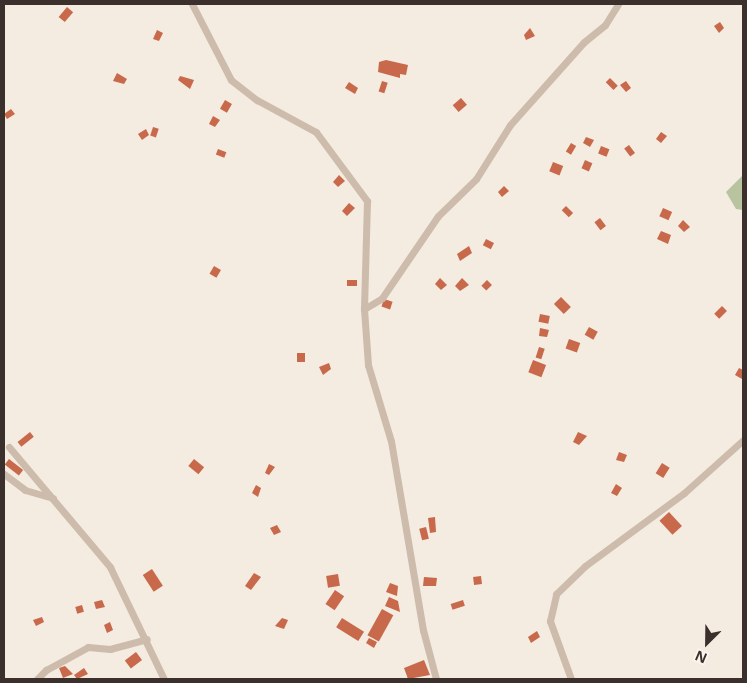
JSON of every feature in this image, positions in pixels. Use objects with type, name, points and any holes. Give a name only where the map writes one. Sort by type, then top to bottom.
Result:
[{"type":"street","points":[[192,4],[231,80],[257,100],[316,132],[364,195],[364,309],[370,376],[391,441],[422,630],[436,679]]},
{"type":"street","points":[[364,309],[382,298],[438,216],[476,179],[510,125],[584,42],[606,25],[618,4]]},
{"type":"street","points":[[571,679],[550,621],[556,594],[577,573],[684,493],[743,440]]},
{"type":"street","points":[[9,447],[110,567],[147,639],[164,679]]},
{"type":"street","points":[[4,474],[25,490],[53,498]]},
{"type":"street","points":[[37,679],[46,670],[88,647],[110,649],[147,639]]},
{"type":"green space","points":[[743,175],[743,210],[736,209],[726,192]]},
{"type":"building","points":[[67,7],[73,12],[65,22],[59,17]]},
{"type":"building","points":[[720,22],[724,28],[719,33],[714,26]]},
{"type":"building","points":[[530,28],[535,36],[526,40],[524,35]]},
{"type":"building","points":[[157,30],[163,33],[159,41],[153,39]]},
{"type":"building","points":[[386,60],[408,65],[406,75],[400,74],[400,78],[378,72],[379,62]]},
{"type":"building","points":[[117,73],[127,79],[124,84],[113,81]]},
{"type":"building","points":[[180,76],[194,80],[190,89],[178,80]]},
{"type":"building","points":[[610,78],[618,86],[614,90],[606,82]]},
{"type":"building","points":[[382,81],[388,83],[384,93],[379,91]]},
{"type":"building","points":[[626,81],[631,88],[626,92],[620,85]]},
{"type":"building","points":[[349,82],[358,88],[355,94],[345,88]]},
{"type":"building","points":[[461,98],[467,105],[459,112],[453,105]]},
{"type":"building","points":[[225,100],[232,104],[227,113],[220,109]]},
{"type":"building","points":[[11,109],[15,114],[7,119],[4,114]]},
{"type":"building","points":[[213,116],[220,120],[215,127],[209,124]]},
{"type":"building","points":[[153,127],[159,129],[156,137],[150,136]]},
{"type":"building","points":[[146,129],[149,135],[142,140],[138,134]]},
{"type":"building","points":[[661,132],[667,136],[661,143],[656,139]]},
{"type":"building","points":[[586,137],[594,140],[590,147],[583,143]]},
{"type":"building","points":[[571,143],[576,146],[571,155],[566,152]]},
{"type":"building","points":[[629,145],[635,153],[630,157],[624,149]]},
{"type":"building","points":[[601,146],[609,149],[607,157],[598,153]]},
{"type":"building","points":[[218,149],[226,152],[224,158],[216,155]]},
{"type":"building","points":[[585,160],[592,163],[589,171],[581,168]]},
{"type":"building","points":[[553,162],[563,166],[559,175],[549,171]]},
{"type":"building","points":[[339,175],[345,181],[338,187],[333,182]]},
{"type":"building","points":[[504,186],[509,191],[502,197],[498,192]]},
{"type":"building","points":[[349,203],[355,208],[347,216],[342,211]]},
{"type":"building","points":[[566,206],[573,213],[569,217],[562,210]]},
{"type":"building","points":[[663,208],[672,212],[668,220],[659,216]]},
{"type":"building","points":[[600,218],[606,226],[600,230],[594,222]]},
{"type":"building","points":[[683,220],[690,227],[684,232],[678,226]]},
{"type":"building","points":[[661,231],[671,235],[668,244],[657,239]]},
{"type":"building","points":[[486,239],[494,243],[491,249],[483,245]]},
{"type":"building","points":[[469,246],[472,253],[460,261],[457,254]]},
{"type":"building","points":[[214,266],[221,270],[216,278],[210,274]]},
{"type":"building","points":[[440,278],[447,285],[441,290],[435,284]]},
{"type":"building","points":[[462,278],[469,285],[460,291],[455,286]]},
{"type":"building","points":[[347,280],[357,280],[357,286],[347,286]]},
{"type":"building","points":[[487,280],[492,285],[486,291],[481,286]]},
{"type":"building","points":[[561,297],[571,307],[564,314],[554,304]]},
{"type":"building","points":[[384,299],[393,302],[390,309],[382,307]]},
{"type":"building","points":[[722,306],[727,311],[719,319],[714,314]]},
{"type":"building","points":[[540,314],[550,316],[548,324],[538,322]]},
{"type":"building","points":[[589,327],[598,332],[593,340],[585,335]]},
{"type":"building","points":[[540,328],[549,330],[547,337],[539,336]]},
{"type":"building","points":[[569,339],[580,343],[577,353],[566,348]]},
{"type":"building","points":[[539,347],[545,349],[541,359],[536,357]]},
{"type":"building","points":[[297,353],[305,353],[305,362],[297,362]]},
{"type":"building","points":[[533,360],[546,365],[541,377],[528,372]]},
{"type":"building","points":[[329,363],[331,369],[323,375],[319,367]]},
{"type":"building","points":[[739,368],[743,370],[742,379],[735,375]]},
{"type":"building","points":[[30,432],[34,437],[21,447],[18,442]]},
{"type":"building","points":[[578,432],[587,436],[579,445],[573,442]]},
{"type":"building","points":[[619,452],[627,455],[624,462],[616,460]]},
{"type":"building","points":[[9,459],[23,470],[19,476],[5,465]]},
{"type":"building","points":[[194,459],[204,467],[198,474],[188,466]]},
{"type":"building","points":[[662,463],[670,468],[663,478],[656,473]]},
{"type":"building","points":[[269,464],[275,467],[269,475],[265,473]]},
{"type":"building","points":[[616,484],[622,488],[617,496],[611,493]]},
{"type":"building","points":[[256,485],[261,488],[258,497],[252,493]]},
{"type":"building","points":[[669,512],[682,526],[672,535],[659,521]]},
{"type":"building","points":[[435,517],[436,532],[430,533],[428,518]]},
{"type":"building","points":[[277,525],[281,532],[274,535],[270,528]]},
{"type":"building","points":[[426,527],[429,539],[422,540],[419,529]]},
{"type":"building","points":[[152,569],[163,586],[154,592],[143,575]]},
{"type":"building","points":[[254,573],[261,577],[251,590],[245,586]]},
{"type":"building","points":[[338,574],[340,586],[328,588],[326,576]]},
{"type":"building","points":[[481,576],[482,584],[474,585],[473,577]]},
{"type":"building","points":[[424,577],[437,578],[436,586],[423,586]]},
{"type":"building","points":[[390,583],[398,586],[397,596],[386,592]]},
{"type":"building","points":[[335,590],[344,596],[335,610],[325,604]]},
{"type":"building","points":[[389,597],[398,601],[400,612],[385,606]]},
{"type":"building","points":[[102,600],[105,607],[96,609],[94,602]]},
{"type":"building","points":[[463,600],[465,606],[452,610],[451,604]]},
{"type":"building","points":[[82,605],[84,612],[77,614],[75,607]]},
{"type":"building","points":[[382,609],[393,615],[379,642],[367,635]]},
{"type":"building","points":[[42,617],[44,622],[36,626],[33,620]]},
{"type":"building","points":[[282,618],[288,620],[284,629],[275,626]]},
{"type":"building","points":[[342,618],[364,632],[358,641],[336,627]]},
{"type":"building","points":[[110,622],[113,630],[107,633],[104,625]]},
{"type":"building","points":[[537,631],[540,637],[531,643],[528,637]]},
{"type":"building","points":[[369,638],[377,642],[374,648],[366,643]]},
{"type":"building","points":[[136,652],[142,660],[131,668],[125,660]]},
{"type":"building","points":[[424,660],[430,675],[408,679],[404,668]]},
{"type":"building","points":[[65,666],[73,674],[63,678],[59,668]]},
{"type":"building","points":[[84,668],[88,674],[77,679],[74,675]]}]
